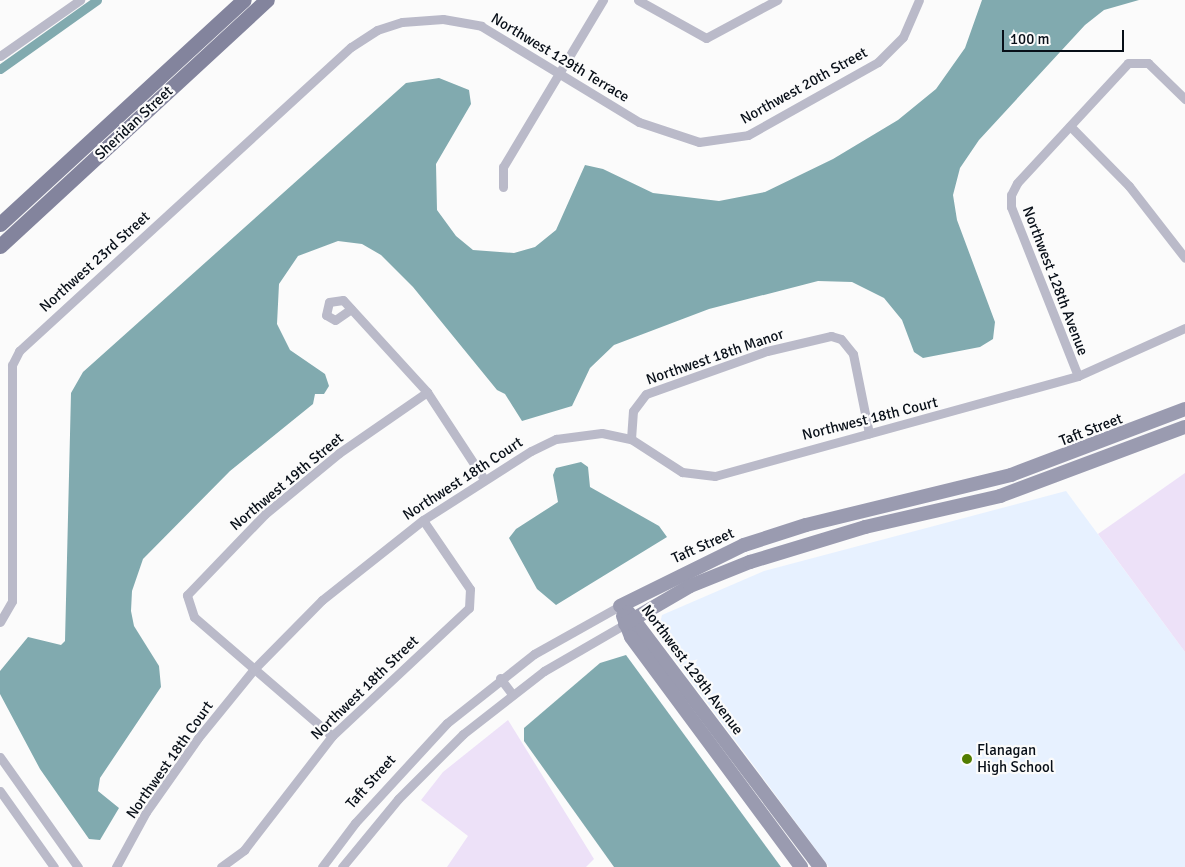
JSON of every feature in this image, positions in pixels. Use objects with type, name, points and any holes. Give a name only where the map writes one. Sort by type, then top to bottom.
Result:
[{"type":"main road","name":"Sheridan Street","points":[[0,224],[244,0]]},
{"type":"main road","name":"Sheridan Street","points":[[0,246],[267,0]]},
{"type":"street","points":[[0,56],[80,0]]},
{"type":"street","points":[[503,187],[503,167],[603,0]]},
{"type":"street","points":[[638,0],[706,38],[777,0]]},
{"type":"street","name":"Northwest 20th Street","points":[[699,142],[748,135],[878,62],[903,37],[919,0]]},
{"type":"street","name":"Northwest 129th Terrace","points":[[402,22],[443,19],[481,26],[560,71],[639,122],[699,142]]},
{"type":"street","name":"Northwest 23rd Street","points":[[0,622],[12,601],[12,365],[19,351],[351,47],[378,30],[402,22]]},
{"type":"street","points":[[1185,99],[1181,88],[1152,66],[1137,60],[1119,71],[1070,126],[1129,186],[1185,258]]},
{"type":"street","name":"Northwest 128th Avenue","points":[[1070,126],[1016,183],[1012,194],[1011,207],[1078,376]]},
{"type":"street","points":[[351,309],[427,392],[484,479]]},
{"type":"street","name":"Northwest 18th Court","points":[[116,867],[151,805],[254,669],[322,600],[423,520],[484,479],[556,439],[582,433],[631,439],[682,472],[715,476],[1078,376],[1185,328]]},
{"type":"street","name":"Northwest 18th Manor","points":[[631,439],[633,411],[646,394],[767,351],[831,336],[841,339],[853,354],[869,433]]},
{"type":"street","name":"Northwest 19th Street","points":[[254,669],[188,610],[187,595],[266,514],[339,453],[427,392]]},
{"type":"street","name":"Taft Street","points":[[322,867],[386,788],[447,723],[500,678],[620,606],[744,545],[862,511],[1020,472],[1185,409]]},
{"type":"street","name":"Taft Street","points":[[342,867],[398,798],[463,734],[513,695],[584,645],[690,586],[741,565],[865,527],[1009,493],[1185,428]]},
{"type":"street","points":[[862,511],[865,527]]},
{"type":"street","name":"Northwest 18th Street","points":[[221,867],[244,850],[332,736],[410,661],[461,620],[471,599],[470,589],[423,520]]},
{"type":"street","name":"Northwest 129th Avenue","points":[[620,606],[820,867]]},
{"type":"street","name":"Northwest 129th Avenue","points":[[630,621],[630,637],[801,867]]},
{"type":"street","points":[[254,669],[332,736]]},
{"type":"street","points":[[500,678],[513,695]]},
{"type":"street","points":[[0,757],[78,867]]},
{"type":"street","points":[[386,788],[398,798]]},
{"type":"street","points":[[0,791],[54,867]]},
{"type":"shaded area","points":[[1185,473],[1185,652],[1098,534]]},
{"type":"shaded area","name":"Flanagan High School","points":[[1066,491],[1185,652],[1185,867],[829,867],[657,635],[662,615],[764,571]]},
{"type":"shaded area","points":[[508,720],[594,859],[586,867],[447,867],[468,836],[421,800],[443,772]]},
{"type":"water","points":[[982,0],[1139,0],[1104,10],[1085,25],[979,140],[960,168],[953,195],[957,220],[995,322],[993,339],[980,347],[923,358],[914,352],[902,320],[884,298],[852,282],[818,281],[709,309],[614,345],[590,368],[572,406],[522,421],[505,394],[497,390],[413,287],[381,255],[362,244],[338,241],[298,256],[279,284],[277,324],[290,350],[325,374],[329,386],[324,394],[315,394],[313,404],[230,471],[143,559],[132,591],[131,611],[134,626],[159,666],[161,687],[100,778],[98,791],[119,808],[100,840],[89,839],[40,769],[0,694],[0,671],[28,637],[61,645],[65,641],[71,393],[83,372],[406,83],[439,78],[469,90],[471,104],[436,164],[437,210],[456,236],[473,250],[514,253],[535,247],[556,230],[585,165],[603,169],[653,193],[719,201],[765,192],[833,159],[898,120],[936,89],[965,48]]},
{"type":"water","points":[[581,462],[588,467],[590,487],[659,526],[667,537],[556,605],[537,589],[509,538],[516,529],[558,502],[553,475],[556,468]]},
{"type":"water","points":[[626,655],[781,867],[614,867],[524,741],[524,728],[600,663]]},
{"type":"waterway","points":[[0,69],[97,0]]},
{"type":"place","name":"Flanagan High School","points":[[967,759]]}]
